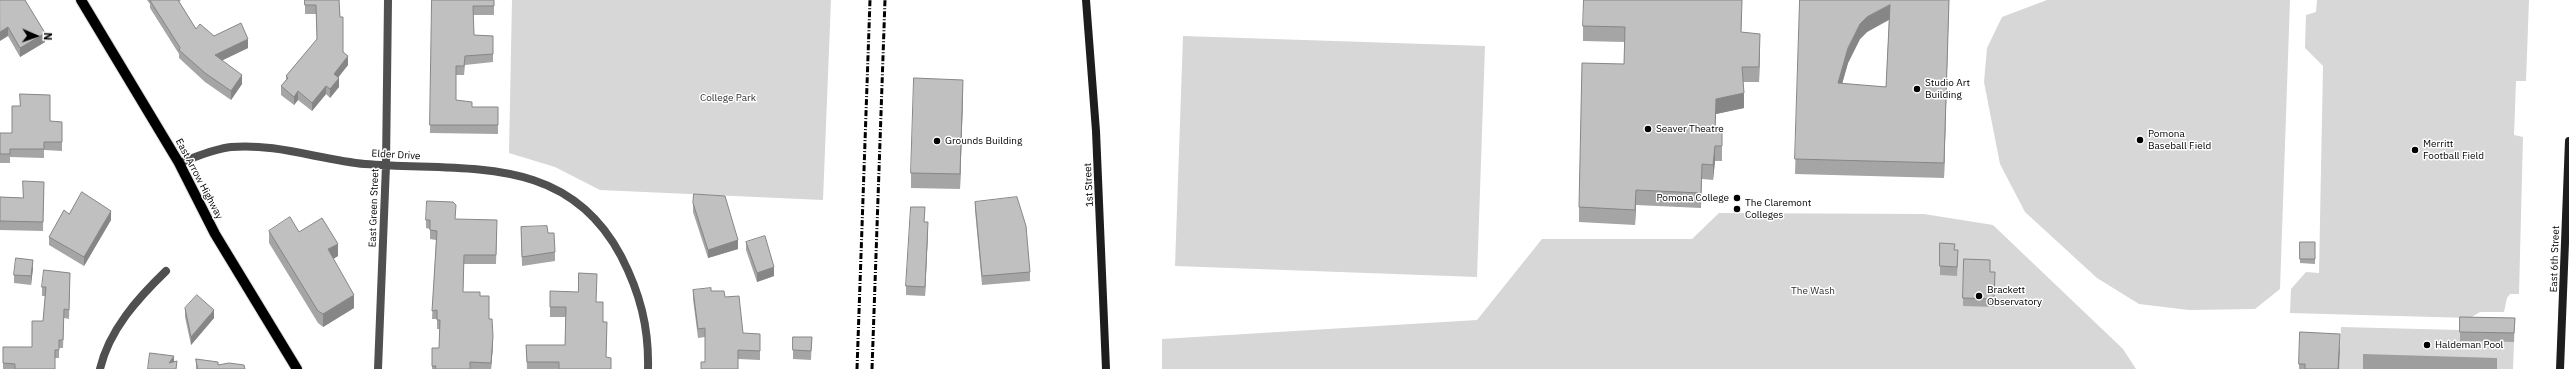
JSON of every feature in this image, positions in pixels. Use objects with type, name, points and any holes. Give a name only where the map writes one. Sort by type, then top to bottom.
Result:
[{"type":"main road","name":"East Arrow Highway","points":[[81,0],[179,163],[215,234],[297,369]]},
{"type":"street","name":"East Green Street","points":[[378,369],[386,165],[388,0]]},
{"type":"street","name":"1st Street","points":[[1086,0],[1096,131],[1106,369]]},
{"type":"street","name":"East 6th Street","points":[[2560,369],[2569,141]]},
{"type":"street","name":"Elder Drive","points":[[179,163],[224,149],[258,147],[386,165],[500,171],[531,178],[570,196],[583,205],[600,223],[633,279],[644,310],[648,342],[648,369]]},
{"type":"street","points":[[100,369],[116,331],[141,296],[166,271]]},
{"type":"green space","name":"College Park","points":[[512,0],[831,0],[823,200],[600,190],[555,167],[509,153]]},
{"type":"green space","name":"Pomona Baseball Field","points":[[2047,0],[2290,0],[2280,289],[2255,309],[2189,310],[2139,304],[2097,278],[2025,212],[2000,164],[1984,82],[1987,48],[2002,17]]},
{"type":"green space","name":"Merritt Football Field","points":[[2317,0],[2529,0],[2526,81],[2516,81],[2514,135],[2523,137],[2519,294],[2510,294],[2507,298],[2504,312],[2480,312],[2470,318],[2290,313],[2291,289],[2306,272],[2319,273],[2323,66],[2305,48],[2306,15],[2316,12]]},
{"type":"green space","points":[[1183,36],[1485,46],[1477,277],[1175,266]]},
{"type":"green space","name":"The Wash","points":[[1719,213],[1924,214],[1993,225],[2123,349],[2136,369],[1162,369],[1162,339],[1477,320],[1542,239],[1692,239]]},
{"type":"green space","name":"Haldeman Pool","points":[[2341,327],[2460,330],[2460,341],[2514,342],[2513,369],[2339,369]]},
{"type":"shaded area","points":[[2363,354],[2497,358],[2497,369],[2363,369]]},
{"type":"building","points":[[0,0],[25,0],[45,33],[20,48],[8,27],[0,32]]},
{"type":"building","points":[[150,0],[178,0],[196,29],[200,24],[214,36],[241,23],[248,39],[215,55],[242,75],[231,91],[205,73],[179,50],[180,48]]},
{"type":"building","points":[[305,0],[339,0],[340,17],[343,17],[343,52],[348,56],[334,74],[339,78],[330,89],[326,86],[312,103],[298,91],[294,97],[281,86],[288,78],[286,76],[317,39],[316,5],[305,5]]},
{"type":"building","points":[[432,0],[494,0],[494,6],[473,6],[474,35],[493,36],[493,54],[465,56],[464,66],[456,66],[456,100],[472,102],[472,107],[498,107],[498,125],[430,125]]},
{"type":"building","name":"Seaver Theatre","points":[[1584,0],[1742,0],[1741,32],[1760,34],[1759,67],[1742,67],[1744,93],[1716,99],[1715,129],[1722,130],[1722,146],[1715,146],[1713,165],[1702,164],[1701,193],[1636,190],[1635,210],[1579,207],[1582,63],[1624,64],[1625,27],[1583,26]]},
{"type":"building","name":"Studio Art Building","points":[[1800,0],[1949,0],[1944,163],[1795,159]],"holes":[[[1890,5],[1886,87],[1838,83],[1848,48],[1860,24],[1867,17]]]},
{"type":"building","name":"Grounds Building","points":[[914,78],[963,80],[960,174],[911,173]]},
{"type":"building","points":[[20,94],[50,95],[50,121],[62,122],[62,142],[44,142],[44,149],[10,149],[10,154],[0,154],[0,133],[12,133],[12,106],[20,106]]},
{"type":"building","points":[[23,181],[44,182],[43,222],[0,221],[0,197],[23,198]]},
{"type":"building","points":[[82,192],[111,211],[84,257],[49,237],[64,210],[69,214]]},
{"type":"building","points":[[694,194],[725,196],[738,240],[708,250],[693,203]]},
{"type":"building","points":[[1017,197],[1026,226],[1030,272],[982,276],[975,202]]},
{"type":"building","points":[[427,201],[453,202],[456,205],[455,219],[497,220],[496,255],[464,255],[463,292],[480,292],[480,296],[489,296],[489,319],[492,319],[493,336],[491,363],[470,362],[470,369],[435,369],[436,366],[432,366],[432,348],[439,348],[440,320],[437,320],[437,310],[432,311],[437,231],[430,230],[430,220],[426,220]]},
{"type":"building","points":[[911,207],[925,207],[924,222],[928,222],[925,287],[906,286]]},
{"type":"building","points":[[290,217],[299,232],[322,218],[338,244],[328,249],[354,295],[323,314],[318,311],[269,231]]},
{"type":"building","points":[[547,226],[548,233],[554,233],[555,252],[522,257],[521,227]]},
{"type":"building","points":[[765,236],[774,267],[757,273],[746,242]]},
{"type":"building","points":[[2300,242],[2315,242],[2315,259],[2300,259]]},
{"type":"building","points":[[1940,243],[1955,244],[1954,250],[1958,250],[1957,267],[1940,266]]},
{"type":"building","points":[[16,258],[33,260],[31,276],[14,275]]},
{"type":"building","name":"Brackett Observatory","points":[[1964,259],[1990,260],[1990,272],[1995,272],[1994,299],[1963,298]]},
{"type":"building","points":[[44,270],[70,273],[69,310],[64,309],[63,340],[59,340],[59,350],[55,350],[55,369],[15,369],[15,364],[3,363],[3,347],[32,347],[32,321],[43,321],[46,287],[42,287]]},
{"type":"building","points":[[579,273],[597,274],[596,302],[603,302],[603,322],[607,322],[606,357],[611,358],[611,369],[559,369],[559,362],[527,362],[526,345],[565,345],[566,307],[550,307],[550,291],[578,292]]},
{"type":"building","points":[[711,288],[711,291],[724,291],[725,297],[739,296],[743,333],[760,334],[760,351],[738,350],[738,369],[701,369],[701,362],[705,362],[705,328],[698,329],[693,290]]},
{"type":"building","points":[[197,295],[214,310],[191,337],[185,308]]},
{"type":"building","points":[[2460,317],[2515,318],[2514,333],[2460,332]]},
{"type":"building","points":[[2300,332],[2340,334],[2338,369],[2305,369],[2305,364],[2299,364]]},
{"type":"building","points":[[793,337],[812,337],[811,351],[793,350]]},
{"type":"building","points":[[150,353],[174,356],[169,363],[177,361],[176,369],[148,369]]},
{"type":"building","points":[[196,359],[218,362],[218,365],[229,363],[244,365],[245,369],[198,369]]},
{"type":"railway","points":[[857,369],[870,0]]},
{"type":"railway","points":[[872,369],[885,0]]},
{"type":"place","name":"Studio Art Building","points":[[1917,89]]},
{"type":"place","name":"Seaver Theatre","points":[[1648,129]]},
{"type":"place","name":"Pomona Baseball Field","points":[[2140,140]]},
{"type":"place","name":"Grounds Building","points":[[937,141]]},
{"type":"place","name":"Merritt Football Field","points":[[2415,150]]},
{"type":"place","name":"Pomona College","points":[[1737,198]]},
{"type":"place","name":"The Claremont Colleges","points":[[1737,209]]},
{"type":"place","name":"Brackett Observatory","points":[[1979,296]]},
{"type":"place","name":"Haldeman Pool","points":[[2427,345]]}]
